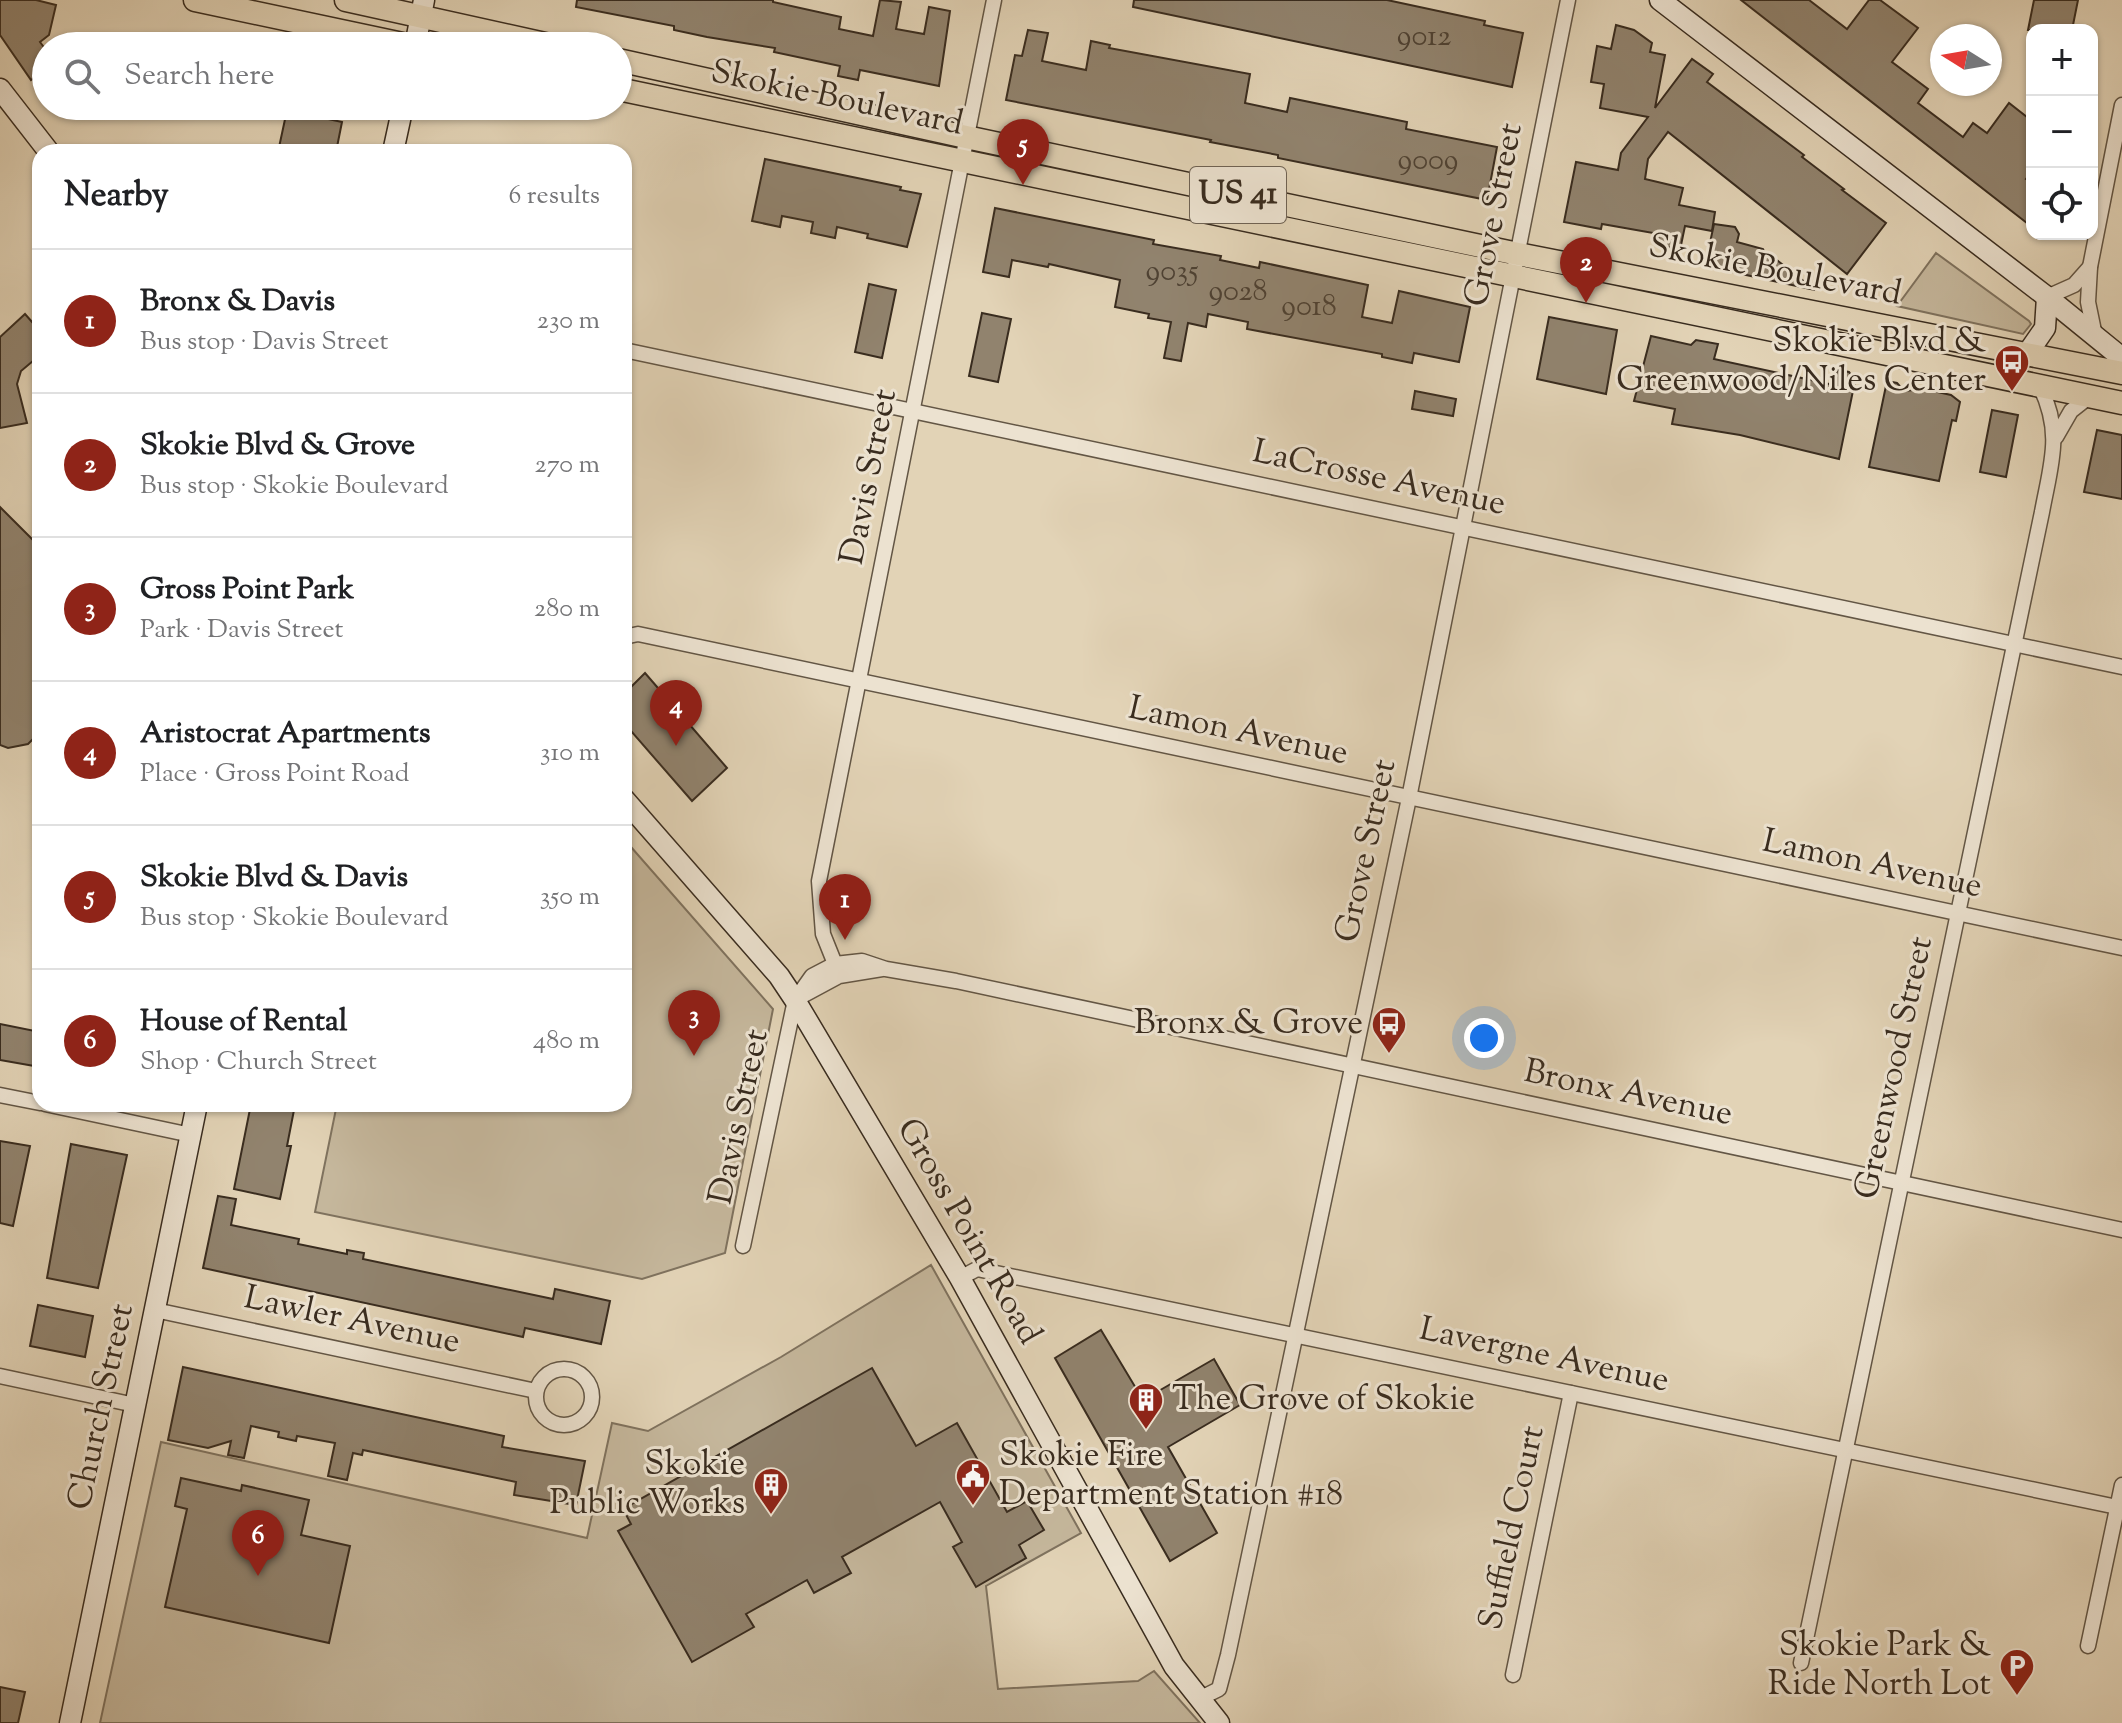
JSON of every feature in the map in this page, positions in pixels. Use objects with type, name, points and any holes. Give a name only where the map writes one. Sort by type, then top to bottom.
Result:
[{"type":"main road","points":[[195,0],[347,32]]},
{"type":"main road","points":[[346,0],[422,9],[504,32]]},
{"type":"main road","points":[[1660,0],[2122,358]]},
{"type":"main road","points":[[417,32],[422,9]]},
{"type":"main road","name":"Skokie Boulevard","points":[[632,63],[2122,403]]},
{"type":"main road","points":[[0,89],[43,144]]},
{"type":"main road","name":"Skokie Boulevard","points":[[632,92],[962,160],[2122,373]]},
{"type":"main road","points":[[395,144],[400,120]]},
{"type":"main road","points":[[2027,354],[2045,328],[2047,297]]},
{"type":"main road","name":"Gross Point Road","points":[[632,808],[779,976],[795,1000],[960,1278],[1174,1666],[1219,1723]]},
{"type":"main road","name":"Church Street","points":[[70,1723],[195,1112]]},
{"type":"street","name":"Davis Street","points":[[835,964],[823,934],[819,881],[994,0]]},
{"type":"street","name":"Grove Street","points":[[1199,1699],[1219,1689],[1296,1335],[1409,798],[1568,0]]},
{"type":"street","points":[[2095,336],[2088,302],[2090,267],[2122,105]]},
{"type":"street","points":[[2047,297],[2074,285],[2090,267]]},
{"type":"street","name":"LaCrosse Avenue","points":[[632,352],[2122,667]]},
{"type":"street","name":"Greenwood Street","points":[[2040,386],[2050,406],[2056,437]]},
{"type":"street","name":"Greenwood Street","points":[[1801,1663],[2056,437],[2071,411],[2090,396]]},
{"type":"street","name":"Lamon Avenue","points":[[632,635],[638,634],[2122,948]]},
{"type":"street","name":"Bronx Avenue","points":[[835,964],[862,961],[886,969],[2122,1230]]},
{"type":"street","points":[[795,1000],[812,976],[835,964]]},
{"type":"street","name":"Bronx Avenue","points":[[795,1000],[839,976],[886,969]]},
{"type":"street","name":"Davis Street","points":[[743,1246],[795,1000]]},
{"type":"street","points":[[0,1095],[32,1102]]},
{"type":"street","points":[[80,1112],[191,1135]]},
{"type":"street","name":"Lavergne Avenue","points":[[960,1278],[977,1269],[2117,1507]]},
{"type":"street","name":"Lawler Avenue","points":[[155,1310],[536,1391]]},
{"type":"street","points":[[555,1370],[573,1370],[588,1382],[592,1400],[584,1417],[568,1425],[559,1425],[551,1422],[538,1409],[536,1391],[540,1382],[555,1370]]},
{"type":"street","points":[[0,1376],[135,1405]]},
{"type":"street","name":"Suffield Court","points":[[1513,1675],[1571,1393]]},
{"type":"street","points":[[2088,1646],[2122,1485]]},
{"type":"shaded area","points":[[1936,253],[2029,321],[2031,324],[2023,334],[1897,306]]},
{"type":"shaded area","points":[[632,848],[773,1009],[725,1253],[642,1279],[315,1212],[335,1112],[632,1112]]},
{"type":"shaded area","points":[[931,1265],[1081,1533],[986,1586],[998,1689],[1138,1681],[1154,1671],[1200,1723],[100,1723],[161,1442],[587,1538],[612,1423],[648,1431],[781,1357]]},
{"type":"building","points":[[0,0],[36,0],[56,5],[50,32],[32,32],[31,80],[0,35]]},
{"type":"building","points":[[577,0],[773,0],[841,17],[839,29],[873,36],[880,0],[901,2],[896,29],[924,34],[929,7],[950,11],[939,86],[860,70],[858,80],[838,76],[840,66],[774,52],[775,48],[707,37],[674,30],[674,26],[576,7]]},
{"type":"building","points":[[1134,0],[1387,0],[1485,21],[1484,25],[1523,33],[1512,87],[1133,7]]},
{"type":"building","points":[[1741,0],[1809,0],[1847,29],[1869,0],[1880,0],[1918,28],[1892,62],[1928,89],[1918,103],[1963,137],[1973,123],[1987,133],[2009,103],[2026,116],[2026,222]]},
{"type":"building","points":[[2034,0],[2078,0],[2073,24],[2029,24]]},
{"type":"building","points":[[1616,25],[1634,30],[1652,43],[1650,52],[1665,55],[1655,108],[1692,59],[1713,74],[1707,82],[1804,155],[1802,157],[1886,223],[1847,274],[1668,132],[1648,159],[1645,179],[1683,188],[1679,205],[1715,212],[1712,231],[1685,226],[1680,250],[1657,244],[1659,234],[1602,224],[1601,229],[1564,222],[1576,162],[1618,170],[1621,153],[1648,117],[1600,108],[1604,84],[1591,82],[1597,46],[1611,49]]},
{"type":"building","points":[[1028,30],[1048,33],[1042,61],[1086,70],[1091,41],[1110,45],[1109,48],[1250,74],[1245,103],[1287,112],[1290,98],[1407,122],[1406,129],[1497,147],[1487,200],[1278,158],[1278,155],[1211,140],[1006,100],[1015,55],[1022,56]]},
{"type":"building","points":[[285,120],[342,122],[338,144],[280,144]]},
{"type":"building","points":[[765,159],[901,187],[900,190],[921,194],[907,247],[837,227],[835,238],[811,233],[813,222],[782,216],[780,227],[752,221]]},
{"type":"building","points":[[995,208],[1154,240],[1153,244],[1221,256],[1220,260],[1259,268],[1260,262],[1368,285],[1362,317],[1392,323],[1399,291],[1470,307],[1459,362],[1414,353],[1412,363],[1382,357],[1382,354],[1247,329],[1248,322],[1208,314],[1206,327],[1188,323],[1181,361],[1164,358],[1171,322],[1115,307],[1120,280],[1049,264],[1048,267],[1012,260],[1009,277],[983,272]]},
{"type":"building","points":[[1714,224],[1735,227],[1739,234],[1737,242],[1763,249],[1766,256],[1773,257],[1815,290],[1705,266]]},
{"type":"building","points":[[869,284],[896,290],[882,358],[855,352]]},
{"type":"building","points":[[982,313],[1011,319],[998,382],[969,376]]},
{"type":"building","points":[[25,314],[32,322],[32,362],[21,371],[17,384],[27,423],[0,428],[0,337]]},
{"type":"building","points":[[1549,317],[1617,330],[1606,394],[1537,379]]},
{"type":"building","points":[[1651,336],[1691,345],[1696,340],[1718,344],[1714,359],[1834,385],[1837,370],[1849,372],[1855,381],[1839,459],[1740,435],[1672,424],[1675,409],[1634,401]]},
{"type":"building","points":[[1887,381],[1897,383],[1904,391],[1924,389],[1951,395],[1960,402],[1956,421],[1952,420],[1939,481],[1869,467]]},
{"type":"building","points":[[1415,391],[1456,399],[1453,416],[1412,409]]},
{"type":"building","points":[[1992,410],[2018,415],[2006,477],[1980,472]]},
{"type":"building","points":[[2097,430],[2122,435],[2122,499],[2084,492]]},
{"type":"building","points":[[0,507],[32,539],[32,740],[28,744],[8,748],[0,745]]},
{"type":"building","points":[[645,673],[727,768],[692,801],[632,732],[632,686]]},
{"type":"building","points":[[0,1024],[32,1030],[32,1066],[0,1060]]},
{"type":"building","points":[[249,1112],[294,1112],[287,1146],[291,1146],[280,1199],[234,1189]]},
{"type":"building","points":[[0,1141],[30,1146],[13,1226],[0,1223]]},
{"type":"building","points":[[71,1144],[127,1155],[98,1288],[47,1278]]},
{"type":"building","points":[[218,1196],[236,1199],[231,1225],[299,1239],[298,1244],[347,1254],[347,1250],[364,1253],[363,1259],[553,1299],[555,1289],[610,1301],[601,1344],[525,1328],[523,1337],[203,1268]]},
{"type":"building","points":[[38,1305],[93,1316],[85,1357],[30,1346]]},
{"type":"building","name":"The Grove of Skokie","points":[[1101,1330],[1143,1400],[1214,1359],[1240,1405],[1168,1447],[1217,1533],[1170,1561],[1055,1358]]},
{"type":"building","points":[[183,1367],[504,1436],[502,1447],[585,1461],[576,1505],[514,1495],[516,1482],[363,1450],[362,1455],[353,1453],[347,1480],[328,1476],[335,1443],[297,1436],[296,1441],[278,1437],[279,1432],[251,1426],[244,1458],[228,1455],[231,1441],[208,1448],[168,1440]]},
{"type":"building","name":"Skokie Public Works","points":[[872,1368],[916,1446],[957,1423],[1007,1512],[1027,1501],[1044,1530],[1019,1545],[1026,1558],[976,1587],[953,1547],[962,1542],[940,1502],[842,1557],[851,1573],[814,1593],[807,1580],[746,1614],[754,1627],[692,1662],[618,1531],[631,1524],[623,1509]]},
{"type":"building","points":[[181,1478],[241,1491],[242,1485],[309,1500],[301,1535],[350,1546],[329,1643],[165,1607],[187,1509],[175,1506]]},
{"type":"building","points":[[0,1687],[25,1692],[18,1723],[0,1723]]},
{"type":"place","name":"Skokie Blvd & Davis","points":[[1023,185]]},
{"type":"place","name":"Skokie Blvd & Grove","points":[[1586,303]]},
{"type":"place","name":"Skokie Blvd & Greenwood/Niles Center","points":[[2012,393]]},
{"type":"place","name":"Aristocrat Apartments","points":[[676,746]]},
{"type":"place","name":"Bronx & Davis","points":[[845,940]]},
{"type":"place","name":"Bronx & Grove","points":[[1389,1055]]},
{"type":"place","name":"Gross Point Park","points":[[694,1056]]},
{"type":"place","name":"The Grove of Skokie","points":[[1146,1431]]},
{"type":"place","name":"Skokie Fire Department Station #18","points":[[973,1507]]},
{"type":"place","name":"Skokie Public Works","points":[[771,1516]]},
{"type":"place","name":"House of Rental","points":[[258,1576]]},
{"type":"place","name":"Skokie Park & Ride North Lot","points":[[2017,1697]]}]
